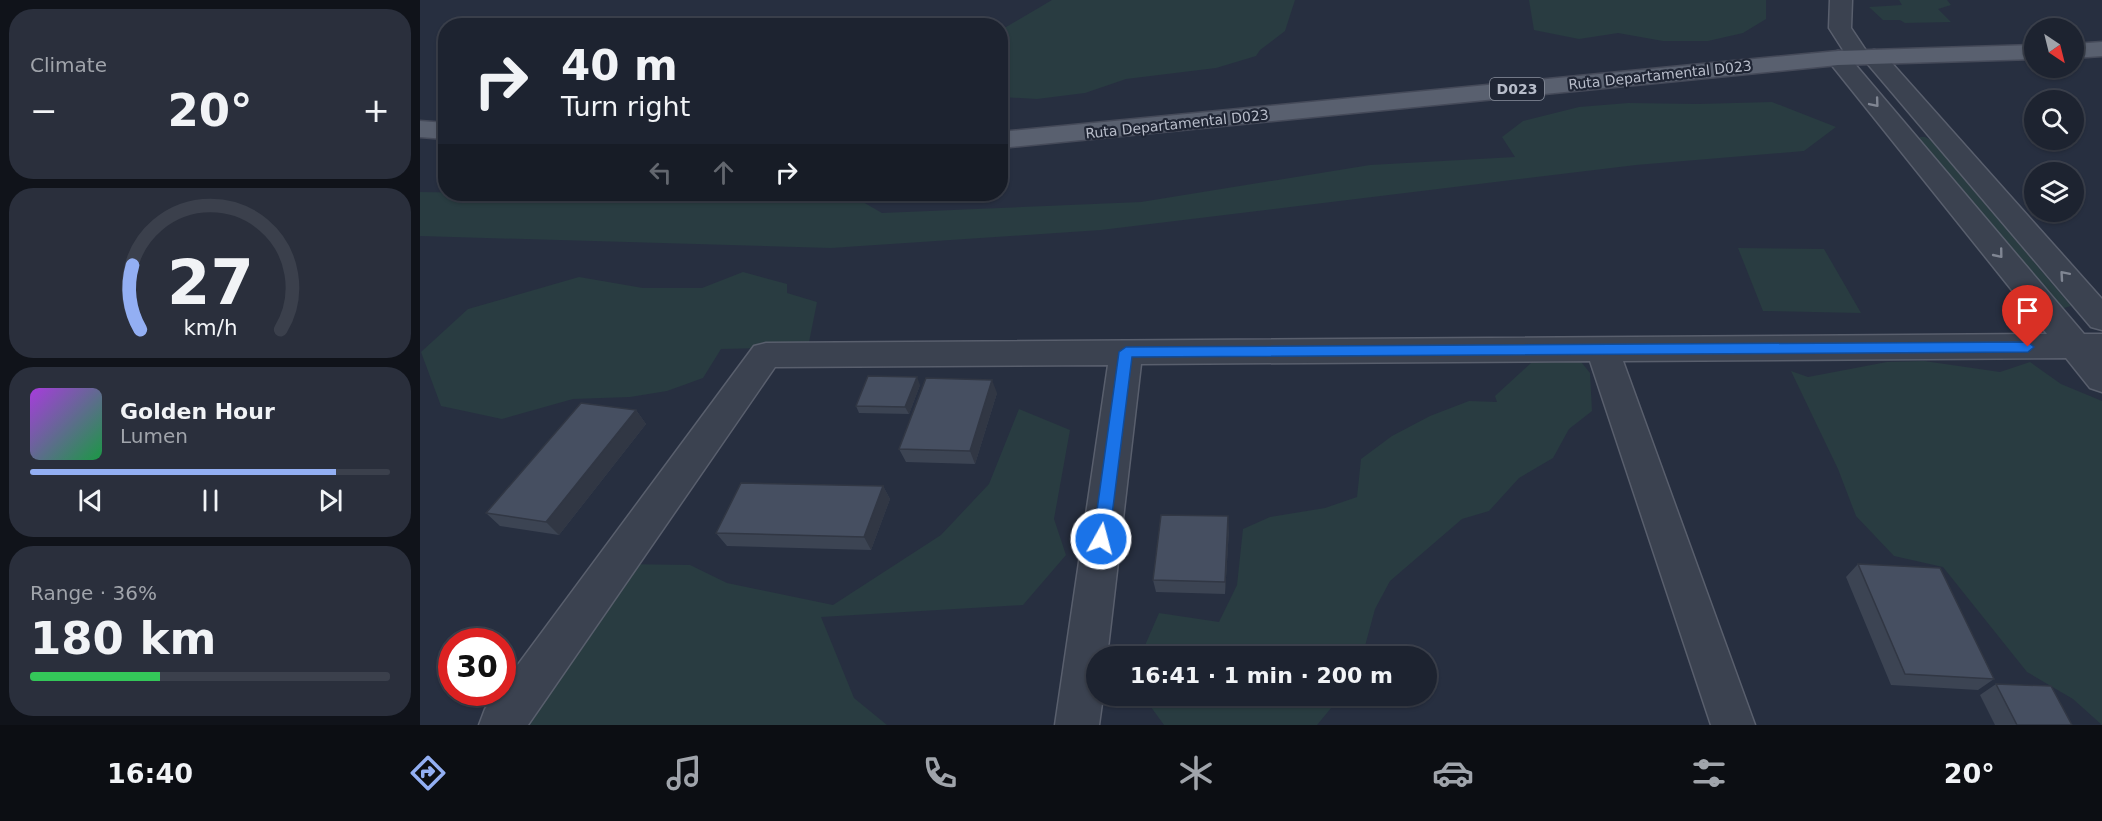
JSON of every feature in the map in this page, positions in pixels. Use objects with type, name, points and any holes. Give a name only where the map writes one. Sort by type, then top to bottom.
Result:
[{"type":"main road","points":[[2084,50],[2102,49]]},
{"type":"main road","name":"Ruta Departamental D023","points":[[1008,139],[1857,58],[2024,52]]},
{"type":"main road","points":[[420,129],[438,130]]},
{"type":"street","points":[[1841,0],[1840,28],[1857,58],[2088,346],[2102,379]]},
{"type":"street","points":[[1857,58],[2102,319]]},
{"type":"street","points":[[501,725],[766,355],[2088,346]]},
{"type":"street","points":[[1602,349],[1733,725]]},
{"type":"street","points":[[1077,725],[1126,352]]},
{"type":"green space","points":[[1052,0],[1295,0],[1285,31],[1260,50],[1256,56],[1216,68],[1126,79],[1085,93],[1037,99],[1008,97],[1008,26]]},
{"type":"green space","points":[[1529,0],[1766,0],[1766,19],[1743,33],[1708,41],[1663,41],[1618,33],[1579,39],[1534,30]]},
{"type":"green space","points":[[1899,0],[1947,0],[1951,5],[1938,9],[1951,22],[1905,23],[1900,20],[1883,20],[1869,7],[1902,5]]},
{"type":"green space","points":[[1772,102],[1836,127],[1804,151],[1636,165],[1101,230],[831,248],[420,236],[420,192],[438,192],[438,201],[861,201],[882,213],[1141,202],[1370,165],[1515,157],[1502,137],[1523,121],[1579,107],[1628,103]]},
{"type":"green space","points":[[1920,137],[1931,140],[2071,306],[2064,308],[2060,306],[1919,140]]},
{"type":"green space","points":[[1738,248],[1824,249],[1861,313],[1763,311]]},
{"type":"green space","points":[[743,272],[787,284],[787,293],[817,302],[808,347],[721,349],[703,378],[667,391],[630,397],[573,399],[502,419],[441,406],[421,352],[468,309],[579,277],[643,288],[702,288]]},
{"type":"green space","points":[[1574,353],[1590,373],[1592,411],[1569,429],[1553,458],[1519,478],[1489,511],[1462,519],[1390,581],[1375,609],[1365,646],[1145,646],[1159,613],[1219,622],[1237,585],[1243,529],[1270,517],[1325,508],[1357,497],[1361,459],[1392,436],[1430,416],[1469,401],[1497,402],[1495,396],[1531,363]]},
{"type":"green space","points":[[1924,361],[2000,372],[2030,362],[2061,384],[2102,401],[2102,725],[2073,699],[2027,672],[1943,567],[1894,556],[1856,516],[1838,469],[1791,371],[1808,377],[1887,362]]},
{"type":"green space","points":[[1019,409],[1070,430],[1054,519],[1066,555],[1023,605],[821,617],[854,698],[887,725],[515,725],[570,649],[620,564],[690,565],[727,583],[833,605],[941,535],[989,484]]},
{"type":"green space","points":[[1150,706],[1333,706],[1317,725],[1164,725]]},
{"type":"building","points":[[868,376],[917,377],[905,407],[856,406]]},
{"type":"building","points":[[926,378],[992,380],[970,451],[899,449]]},
{"type":"building","points":[[581,403],[636,410],[546,522],[486,513]]},
{"type":"building","points":[[741,483],[883,486],[864,537],[716,533]]},
{"type":"building","points":[[1161,515],[1228,516],[1225,582],[1153,580]]},
{"type":"building","points":[[1858,564],[1940,568],[1994,679],[1905,674]]},
{"type":"building","points":[[1996,684],[2051,686],[2072,725],[2017,725]]},
{"type":"route","points":[[1101,539],[1126,352],[2028,347]]}]
